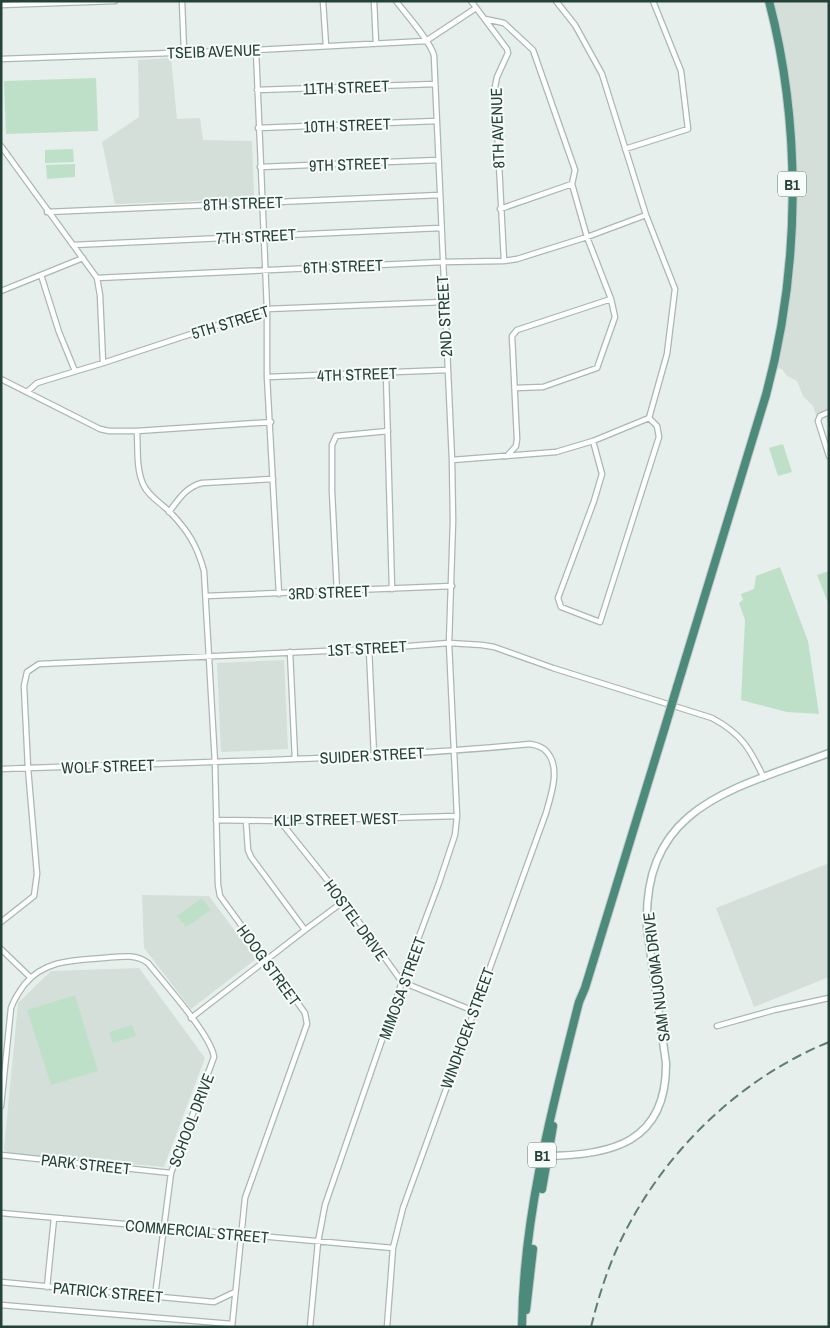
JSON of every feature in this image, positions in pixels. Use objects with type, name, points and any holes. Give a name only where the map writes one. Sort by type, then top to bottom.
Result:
[{"type":"highway","name":"B1","points":[[523,1327],[524,1273],[562,1067],[579,1002],[585,988],[665,727],[773,367],[787,281],[792,195],[790,125],[785,79],[777,31],[769,1]]},
{"type":"main road","name":"SAM NUJOMA DRIVE","points":[[545,1156],[586,1154],[620,1146],[639,1134],[654,1118],[665,1092],[666,1075],[661,1021],[648,928],[648,892],[652,873],[670,838],[694,811],[721,795],[829,753]]},
{"type":"street","points":[[1,5],[115,1]]},
{"type":"street","points":[[182,1],[184,51]]},
{"type":"street","points":[[323,1],[326,46]]},
{"type":"street","points":[[374,1],[376,43]]},
{"type":"street","name":"2ND STREET","points":[[396,1],[433,52],[452,460],[452,586],[449,643]]},
{"type":"street","name":"8TH AVENUE","points":[[471,1],[508,52],[497,77],[495,87],[504,261]]},
{"type":"street","points":[[556,1],[575,25],[602,74],[646,215],[675,289],[667,354],[649,418]]},
{"type":"street","points":[[626,149],[688,129],[681,71],[653,1]]},
{"type":"street","points":[[426,41],[476,8]]},
{"type":"street","points":[[485,19],[504,23],[533,50],[575,170],[572,184],[587,237],[611,299],[615,317],[596,368],[543,388],[515,388]]},
{"type":"street","name":"TSEIB AVENUE","points":[[1,59],[184,51],[256,50],[426,41]]},
{"type":"street","points":[[256,50],[267,309],[267,377],[271,422],[279,594]]},
{"type":"street","name":"11TH STREET","points":[[257,90],[435,84]]},
{"type":"street","name":"10TH STREET","points":[[258,128],[436,121]]},
{"type":"street","points":[[1,146],[47,212],[97,278],[101,310],[103,363]]},
{"type":"street","name":"9TH STREET","points":[[260,167],[438,160]]},
{"type":"street","points":[[500,209],[572,184]]},
{"type":"street","name":"8TH STREET","points":[[47,212],[440,195]]},
{"type":"street","name":"6TH STREET","points":[[97,278],[265,269],[504,261],[517,259],[587,237],[646,215]]},
{"type":"street","name":"7TH STREET","points":[[73,245],[440,228]]},
{"type":"street","points":[[1,290],[83,258]]},
{"type":"street","points":[[41,275],[59,332],[75,372]]},
{"type":"street","points":[[506,456],[516,446],[512,336],[517,330],[611,299]]},
{"type":"street","name":"5TH STREET","points":[[27,392],[37,383],[267,309],[444,302]]},
{"type":"street","name":"4TH STREET","points":[[267,377],[447,370]]},
{"type":"street","points":[[386,373],[392,589]]},
{"type":"street","points":[[1,379],[100,429],[109,431],[137,431],[271,422]]},
{"type":"street","points":[[829,412],[820,416],[818,421],[829,456]]},
{"type":"street","points":[[593,441],[602,474],[558,598],[561,607],[600,622],[659,437],[656,426],[649,418]]},
{"type":"street","points":[[452,460],[556,452],[593,441],[649,418]]},
{"type":"street","name":"HOOG STREET","points":[[137,431],[139,471],[142,483],[146,490],[185,529],[199,550],[204,571],[215,763],[218,885],[220,896],[304,1014],[307,1024],[245,1198],[232,1325]]},
{"type":"street","points":[[337,592],[332,491],[332,444],[336,436],[388,431]]},
{"type":"street","points":[[169,512],[192,486],[202,483],[273,479]]},
{"type":"street","name":"3RD STREET","points":[[206,596],[452,586]]},
{"type":"street","name":"1ST STREET","points":[[1,922],[34,896],[36,886],[37,874],[28,768],[24,686],[27,672],[38,664],[369,649],[449,643],[494,647],[553,668],[712,718],[729,726],[741,738],[752,754],[764,778]]},
{"type":"street","name":"MIMOSA STREET","points":[[310,1327],[318,1242],[325,1205],[455,834],[456,816],[449,643]]},
{"type":"street","points":[[369,649],[374,756]]},
{"type":"street","points":[[290,652],[295,759]]},
{"type":"street","name":"SUIDER STREET","points":[[215,763],[374,756],[530,744]]},
{"type":"street","name":"WINDHOEK STREET","points":[[387,1327],[393,1248],[408,1190],[546,813],[551,794],[554,772],[552,761],[547,752],[539,746],[530,744]]},
{"type":"street","name":"WOLF STREET","points":[[1,769],[215,763]]},
{"type":"street","name":"KLIP STREET WEST","points":[[216,820],[280,821],[456,816]]},
{"type":"street","points":[[246,821],[250,857],[304,930]]},
{"type":"street","name":"HOSTEL DRIVE","points":[[280,821],[344,902],[402,982]]},
{"type":"street","points":[[192,1018],[304,930],[344,902]]},
{"type":"street","points":[[1,949],[30,977]]},
{"type":"street","name":"SCHOOL DRIVE","points":[[1,1106],[11,1008],[17,994],[30,977],[58,962],[136,957],[148,963],[192,1018],[211,1046],[214,1058],[171,1172],[155,1296]]},
{"type":"street","points":[[402,982],[474,1011]]},
{"type":"street","points":[[717,1026],[774,1010],[829,998]]},
{"type":"street","name":"PARK STREET","points":[[1,1155],[171,1172]]},
{"type":"street","name":"COMMERCIAL STREET","points":[[1,1213],[393,1248]]},
{"type":"street","points":[[47,1287],[54,1218]]},
{"type":"street","name":"PATRICK STREET","points":[[1,1282],[214,1302],[236,1292]]},
{"type":"street","points":[[1,1305],[232,1325]]},
{"type":"shaded area","points":[[769,1],[829,1],[829,425],[824,414],[818,421],[813,406],[803,396],[797,381],[787,376],[782,369],[773,367],[790,256],[790,125]]},
{"type":"shaded area","points":[[171,58],[177,119],[200,118],[203,140],[252,141],[254,195],[249,199],[115,204],[102,142],[139,117],[138,60]]},
{"type":"shaded area","points":[[284,660],[288,749],[221,752],[217,663]]},
{"type":"shaded area","points":[[829,863],[829,977],[754,1007],[716,908]]},
{"type":"shaded area","points":[[142,895],[209,896],[256,959],[191,1009],[144,948]]},
{"type":"shaded area","points":[[139,968],[205,1058],[164,1167],[8,1153],[4,1149],[18,1003],[51,971]]},
{"type":"green space","points":[[96,78],[98,131],[6,134],[4,81]]},
{"type":"green space","points":[[73,149],[74,162],[45,163],[45,150]]},
{"type":"green space","points":[[75,164],[75,177],[47,179],[46,165]]},
{"type":"green space","points":[[783,444],[792,472],[778,476],[769,448]]},
{"type":"green space","points":[[780,567],[808,641],[819,714],[787,712],[741,700],[745,620],[739,603],[743,600],[741,594],[754,589],[756,576]]},
{"type":"green space","points":[[829,571],[829,605],[817,575]]},
{"type":"green space","points":[[202,898],[211,910],[186,927],[177,916]]},
{"type":"green space","points":[[75,995],[98,1071],[51,1085],[27,1010]]},
{"type":"green space","points":[[132,1025],[136,1036],[113,1043],[109,1032]]},
{"type":"railway","points":[[591,1327],[605,1279],[624,1234],[662,1173],[685,1145],[737,1096],[766,1075],[797,1057],[829,1042]]}]
